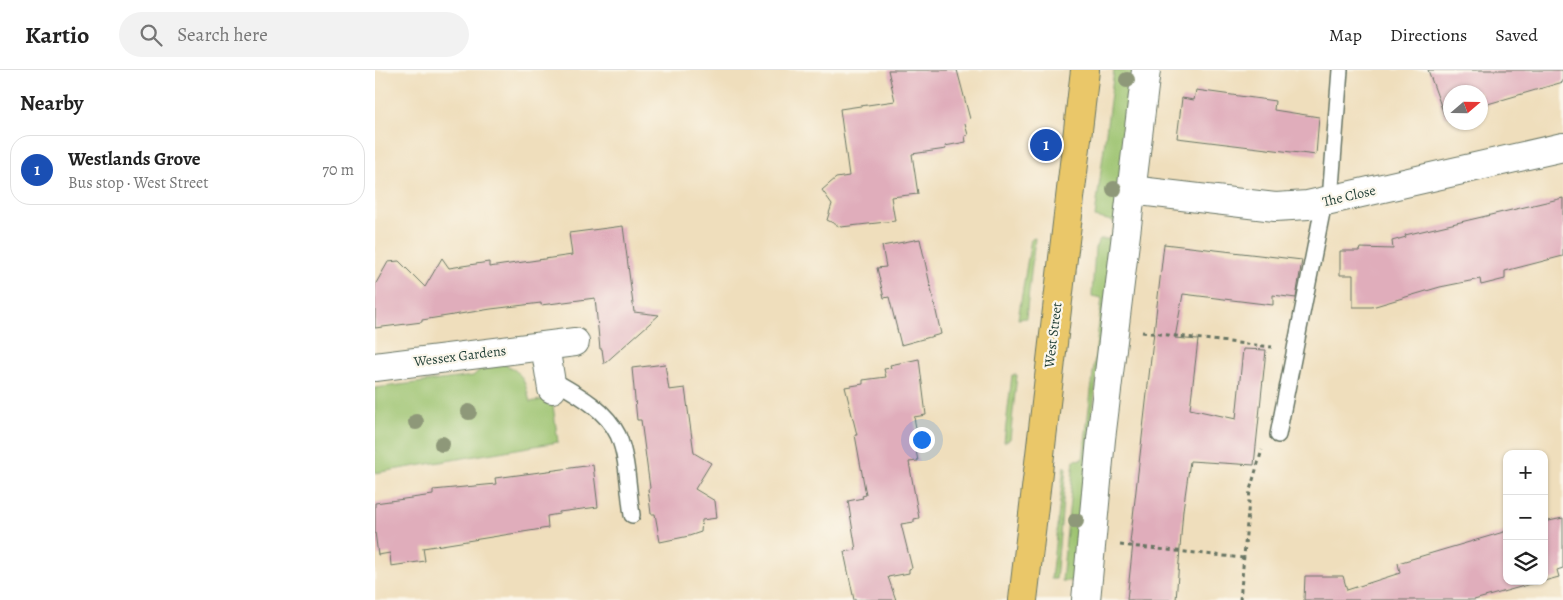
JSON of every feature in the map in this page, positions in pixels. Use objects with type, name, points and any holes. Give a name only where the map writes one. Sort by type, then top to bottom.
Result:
[{"type":"main road","name":"West Street","points":[[1023,600],[1085,70]]},
{"type":"street","points":[[1086,600],[1090,542],[1146,70]]},
{"type":"street","name":"The Close","points":[[1131,190],[1275,207],[1327,201],[1563,148]]},
{"type":"street","name":"Wessex Gardens","points":[[375,367],[575,342]]},
{"type":"street","points":[[545,346],[551,384]]},
{"type":"lane","points":[[1278,435],[1327,201],[1339,70]]},
{"type":"lane","points":[[551,384],[585,398],[610,423],[618,436],[632,515]]},
{"type":"path","points":[[1116,329],[1295,349]]},
{"type":"path","points":[[1240,600],[1250,490],[1258,458],[1263,447],[1278,435]]},
{"type":"path","points":[[1090,542],[1243,558]]},
{"type":"green space","points":[[1114,70],[1135,70],[1116,222],[1095,217]]},
{"type":"green space","points":[[1035,238],[1026,318],[1018,319],[1031,239]]},
{"type":"green space","points":[[1100,239],[1113,239],[1073,581],[1062,581],[1074,460],[1083,459],[1102,298],[1092,296],[1095,248]]},
{"type":"green space","points":[[499,362],[507,365],[521,376],[530,402],[552,398],[558,442],[375,473],[375,388],[473,376],[484,366]]},
{"type":"green space","points":[[1012,375],[1017,375],[1010,439],[1004,442]]},
{"type":"green space","points":[[1064,466],[1066,468],[1056,579],[1051,579]]},
{"type":"building","points":[[888,70],[957,70],[970,119],[965,124],[968,135],[965,136],[966,142],[945,146],[946,149],[912,154],[918,194],[891,197],[895,221],[841,227],[827,220],[832,204],[822,190],[836,178],[849,176],[840,109],[895,101]]},
{"type":"building","points":[[1428,70],[1563,70],[1563,82],[1488,104],[1488,85],[1443,85],[1443,111]]},
{"type":"building","points":[[1196,90],[1275,101],[1274,110],[1319,117],[1316,155],[1177,138],[1182,98],[1194,100]]},
{"type":"building","points":[[1563,198],[1563,256],[1505,271],[1505,279],[1481,285],[1480,279],[1440,287],[1372,307],[1353,307],[1353,275],[1340,275],[1340,251],[1359,251],[1360,248],[1393,249],[1392,241],[1406,237],[1405,235]]},
{"type":"building","points":[[623,226],[634,312],[659,315],[604,364],[602,349],[600,349],[595,298],[491,309],[422,320],[422,322],[375,328],[375,285],[388,262],[399,261],[425,287],[442,258],[449,268],[489,262],[489,267],[572,255],[569,233]]},
{"type":"building","points":[[920,239],[941,334],[901,345],[889,297],[884,298],[877,268],[886,267],[882,246]]},
{"type":"building","points":[[1164,244],[1302,260],[1296,298],[1273,295],[1273,305],[1183,294],[1175,338],[1198,340],[1190,409],[1236,419],[1243,349],[1266,350],[1254,465],[1190,461],[1183,510],[1176,600],[1127,600],[1133,543],[1130,543]]},
{"type":"building","points":[[919,359],[926,415],[914,417],[919,445],[915,445],[918,461],[909,462],[919,518],[914,519],[914,522],[901,524],[912,568],[909,569],[909,573],[888,577],[896,600],[854,600],[844,552],[856,550],[848,501],[863,498],[862,496],[866,495],[855,435],[857,435],[845,387],[863,384],[863,380],[886,377],[884,369],[891,368],[890,365]]},
{"type":"building","points":[[665,364],[669,390],[685,388],[694,453],[711,463],[695,489],[715,501],[717,518],[702,520],[701,532],[660,542],[655,514],[651,514],[648,489],[650,488],[641,420],[637,420],[632,368]]},
{"type":"building","points":[[593,465],[598,507],[559,512],[559,514],[547,516],[548,528],[423,548],[425,561],[391,566],[390,553],[378,555],[375,532],[375,503],[433,495],[433,490],[496,484],[495,478]]},
{"type":"building","points":[[1563,518],[1563,568],[1557,570],[1559,577],[1548,580],[1548,540],[1548,521]]},
{"type":"building","points":[[1503,532],[1503,585],[1528,585],[1474,600],[1304,600],[1305,576],[1343,576],[1347,590],[1400,573],[1398,563]]},
{"type":"place","name":"Westlands Grove","points":[[1046,145]]}]
